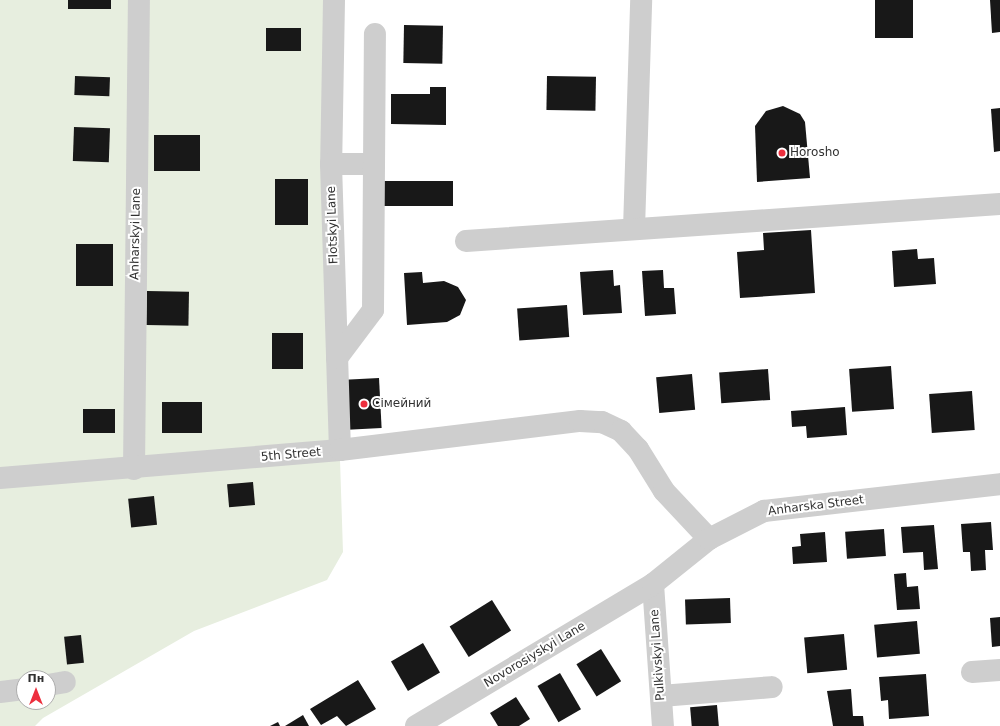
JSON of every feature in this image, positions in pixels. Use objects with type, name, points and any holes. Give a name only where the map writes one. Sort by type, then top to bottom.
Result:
[{"type":"street","name":"Anharskyi Lane","points":[[134,469],[139,0]]},
{"type":"street","name":"Flotskyi Lane","points":[[334,0],[332,164],[340,450]]},
{"type":"street","points":[[634,229],[640,0]]},
{"type":"street","points":[[337,358],[373,310],[375,34]]},
{"type":"street","points":[[332,164],[374,164]]},
{"type":"street","points":[[466,241],[1000,204]]},
{"type":"street","name":"5th Street","points":[[0,478],[134,469],[340,450],[580,421],[602,422],[621,431],[638,449],[664,491],[709,539]]},
{"type":"street","name":"Anharska Street","points":[[653,584],[709,539],[764,511],[1000,484]]},
{"type":"street","name":"Pulkivskyi Lane","points":[[653,584],[663,726]]},
{"type":"street","name":"Novorosiyskyi Lane","points":[[416,726],[653,584]]},
{"type":"street","points":[[972,672],[1000,670]]},
{"type":"street","points":[[661,696],[772,687]]},
{"type":"street","points":[[0,692],[16,690]]},
{"type":"green space","points":[[0,0],[334,0],[337,367],[343,552],[327,580],[194,631],[43,718],[35,726],[0,726]]},
{"type":"building","points":[[68,0],[111,0],[111,9],[68,9]]},
{"type":"building","points":[[875,0],[913,0],[913,38],[875,38]]},
{"type":"building","points":[[990,0],[1000,0],[1000,32],[992,33]]},
{"type":"building","points":[[404,25],[443,26],[442,64],[403,63]]},
{"type":"building","points":[[266,28],[301,28],[301,51],[266,51]]},
{"type":"building","points":[[75,76],[110,77],[109,96],[74,95]]},
{"type":"building","points":[[547,76],[596,77],[595,111],[546,110]]},
{"type":"building","points":[[430,87],[446,87],[446,125],[391,124],[391,94],[430,94]]},
{"type":"building","points":[[783,106],[800,114],[805,122],[810,178],[757,182],[755,126],[766,111]]},
{"type":"building","points":[[1000,108],[1000,151],[994,152],[991,109]]},
{"type":"building","points":[[74,127],[110,128],[109,162],[73,161]]},
{"type":"building","points":[[154,135],[200,135],[200,171],[154,171]]},
{"type":"building","points":[[275,179],[308,179],[308,225],[275,225]]},
{"type":"building","points":[[383,181],[453,181],[453,206],[383,206]]},
{"type":"building","points":[[811,230],[815,293],[740,298],[737,252],[764,250],[763,233]]},
{"type":"building","points":[[76,244],[113,244],[113,286],[76,286]]},
{"type":"building","points":[[917,249],[918,259],[934,258],[936,284],[894,287],[892,251]]},
{"type":"building","points":[[613,270],[614,286],[620,285],[622,313],[583,315],[580,272]]},
{"type":"building","points":[[663,270],[664,288],[674,288],[676,314],[645,316],[642,271]]},
{"type":"building","points":[[422,272],[423,283],[444,281],[458,287],[466,300],[460,315],[447,322],[407,325],[404,273]]},
{"type":"building","points":[[147,291],[189,292],[188,326],[146,325]]},
{"type":"building","points":[[567,305],[569,337],[519,340],[517,308]]},
{"type":"building","points":[[272,333],[303,333],[303,369],[272,369]]},
{"type":"building","points":[[891,366],[894,409],[852,412],[849,369]]},
{"type":"building","points":[[768,369],[770,400],[721,403],[719,372]]},
{"type":"building","points":[[692,374],[695,410],[659,413],[656,377]]},
{"type":"building","points":[[379,378],[382,428],[348,430],[345,380]]},
{"type":"building","points":[[972,391],[975,430],[932,433],[929,394]]},
{"type":"building","points":[[162,402],[202,402],[202,433],[162,433]]},
{"type":"building","points":[[845,407],[847,435],[807,438],[806,426],[792,427],[791,411]]},
{"type":"building","points":[[83,409],[115,409],[115,433],[83,433]]},
{"type":"building","points":[[253,482],[255,505],[229,507],[227,484]]},
{"type":"building","points":[[154,496],[157,525],[131,528],[128,499]]},
{"type":"building","points":[[991,522],[993,550],[985,550],[986,570],[971,571],[970,552],[963,552],[961,524]]},
{"type":"building","points":[[934,525],[938,569],[924,570],[923,552],[903,553],[901,527]]},
{"type":"building","points":[[884,529],[886,556],[847,559],[845,532]]},
{"type":"building","points":[[825,532],[827,562],[793,564],[792,547],[801,546],[800,534]]},
{"type":"building","points":[[906,573],[907,587],[918,586],[920,609],[897,610],[894,574]]},
{"type":"building","points":[[730,598],[731,623],[686,625],[685,600]]},
{"type":"building","points":[[492,600],[511,631],[469,657],[450,626]]},
{"type":"building","points":[[1000,617],[1000,646],[992,647],[990,618]]},
{"type":"building","points":[[917,621],[920,654],[877,658],[874,625]]},
{"type":"building","points":[[844,634],[847,670],[807,673],[804,637]]},
{"type":"building","points":[[81,635],[84,663],[67,665],[64,637]]},
{"type":"building","points":[[423,643],[440,672],[408,691],[391,662]]},
{"type":"building","points":[[601,649],[621,681],[597,697],[576,664]]},
{"type":"building","points":[[560,673],[581,709],[558,722],[537,686]]},
{"type":"building","points":[[926,674],[929,716],[889,719],[888,700],[881,701],[879,677]]},
{"type":"building","points":[[358,680],[376,709],[346,726],[337,716],[321,725],[310,709]]},
{"type":"building","points":[[851,689],[853,716],[863,716],[864,726],[833,726],[827,691]]},
{"type":"building","points":[[516,697],[530,719],[519,726],[498,726],[490,713]]},
{"type":"building","points":[[717,705],[719,726],[692,726],[690,707]]},
{"type":"building","points":[[303,715],[309,726],[285,726]]},
{"type":"building","points":[[278,722],[280,726],[270,726]]},
{"type":"place","name":"Horosho","points":[[782,153]]},
{"type":"place","name":"Сімейний","points":[[364,404]]}]
